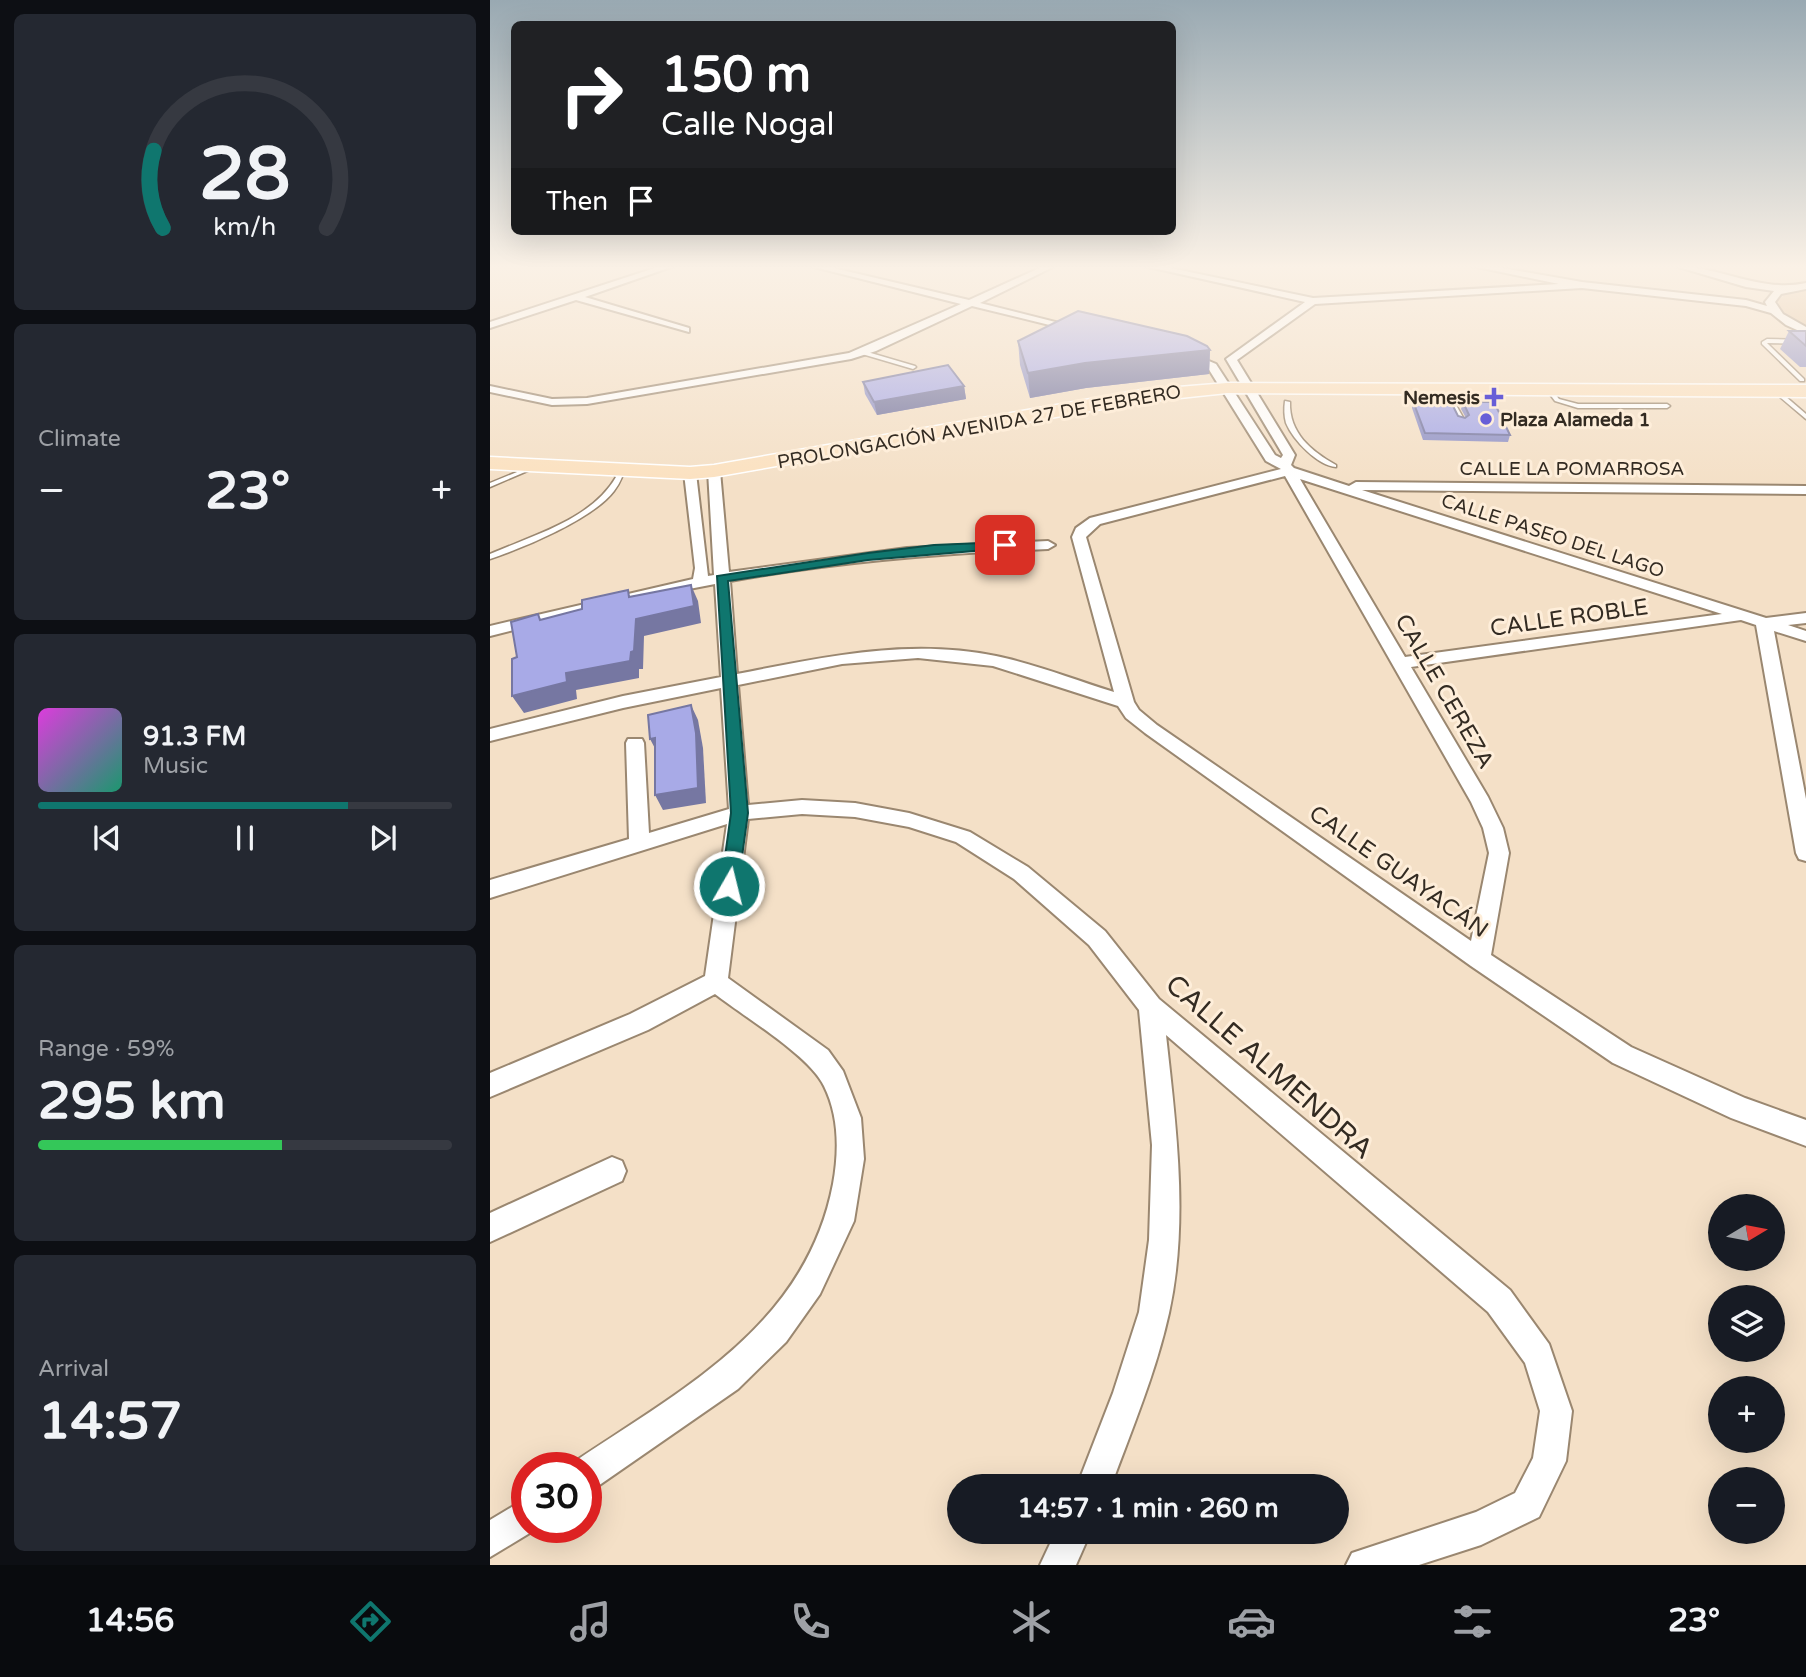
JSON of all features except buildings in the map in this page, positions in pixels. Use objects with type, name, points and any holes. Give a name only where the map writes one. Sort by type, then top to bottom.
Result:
[{"type":"main road","name":"PROLONGACIÓN AVENIDA 27 DE FEBRERO","points":[[490,447],[644,456],[708,456],[1137,385],[1230,377],[1394,376],[1802,389]]},
{"type":"main road","name":"PROLONGACIÓN AVENIDA 27 DE FEBRERO","points":[[490,463],[690,473],[714,471],[1142,396],[1230,377],[1444,388],[1802,389]]},
{"type":"street","points":[[490,389],[552,402],[570,402],[864,353],[894,339]]},
{"type":"street","points":[[1170,351],[1197,358],[1230,377],[1231,359],[1259,339]]},
{"type":"street","name":"CALLE CEREZA","points":[[1230,377],[1276,433],[1289,455],[1287,468]]},
{"type":"street","name":"CALLE CEREZA","points":[[1230,377],[1270,458],[1287,468],[1481,802],[1493,828],[1499,853],[1479,959]]},
{"type":"street","name":"CALLE PASEO DEL LAGO","points":[[1287,468],[1806,636]]},
{"type":"street","name":"CALLE GUAYACÁN","points":[[1287,468],[1094,521],[1081,531],[1079,544],[1125,702],[1132,714],[1479,959],[1622,1055],[1740,1109],[1806,1133]]},
{"type":"street","points":[[714,471],[739,813],[716,982]]},
{"type":"street","points":[[690,473],[702,568],[700,582]]},
{"type":"street","name":"CALLE LA POMARROSA","points":[[1337,486],[1806,490]]},
{"type":"street","points":[[490,631],[562,611],[700,582],[934,549],[1048,545]]},
{"type":"street","name":"CALLE ROBLE","points":[[1401,663],[1743,616]]},
{"type":"street","points":[[1806,618],[1764,623],[1806,853]]},
{"type":"street","points":[[490,735],[623,702],[842,659],[918,653],[995,662],[1125,702]]},
{"type":"street","points":[[635,743],[639,843]]},
{"type":"street","name":"CALLE ALMENDRA","points":[[490,889],[739,813],[802,807],[855,810],[909,820],[963,837],[1021,873],[1097,938],[1151,1007],[1499,1301],[1538,1355],[1556,1410],[1549,1461],[1527,1505],[1481,1528],[1364,1565]]},
{"type":"street","points":[[490,1084],[639,1022],[716,982]]},
{"type":"street","points":[[602,1463],[727,1378],[775,1331],[810,1284],[840,1221],[851,1159],[848,1118],[834,1079],[818,1058],[716,982]]},
{"type":"street","points":[[1099,1474],[1129,1393],[1154,1312],[1162,1252],[1165,1146],[1151,1007]]},
{"type":"street","points":[[490,1228],[612,1171]]},
{"type":"street","points":[[490,1540],[511,1526]]},
{"type":"street","points":[[1058,1565],[1068,1544]]},
{"type":"lane","points":[[1806,342],[1763,343],[1802,389],[1806,405]]},
{"type":"lane","points":[[864,353],[913,367]]},
{"type":"lane","points":[[1444,388],[1462,421]]},
{"type":"lane","points":[[1549,389],[1558,400],[1578,407],[1667,406]]},
{"type":"lane","points":[[1802,389],[1806,417]]},
{"type":"lane","points":[[1287,402],[1293,432],[1311,451],[1334,466]]},
{"type":"lane","points":[[1276,433],[1293,432]]},
{"type":"lane","points":[[490,485],[537,466]]},
{"type":"lane","points":[[490,557],[596,505],[617,484],[619,477],[613,469]]},
{"type":"place","name":"Nemesis","points":[[1494,397]]},
{"type":"place","name":"Plaza Alameda 1","points":[[1486,419]]},
{"type":"route","points":[[729,886],[739,813],[722,579],[868,556],[1005,545]]}]
